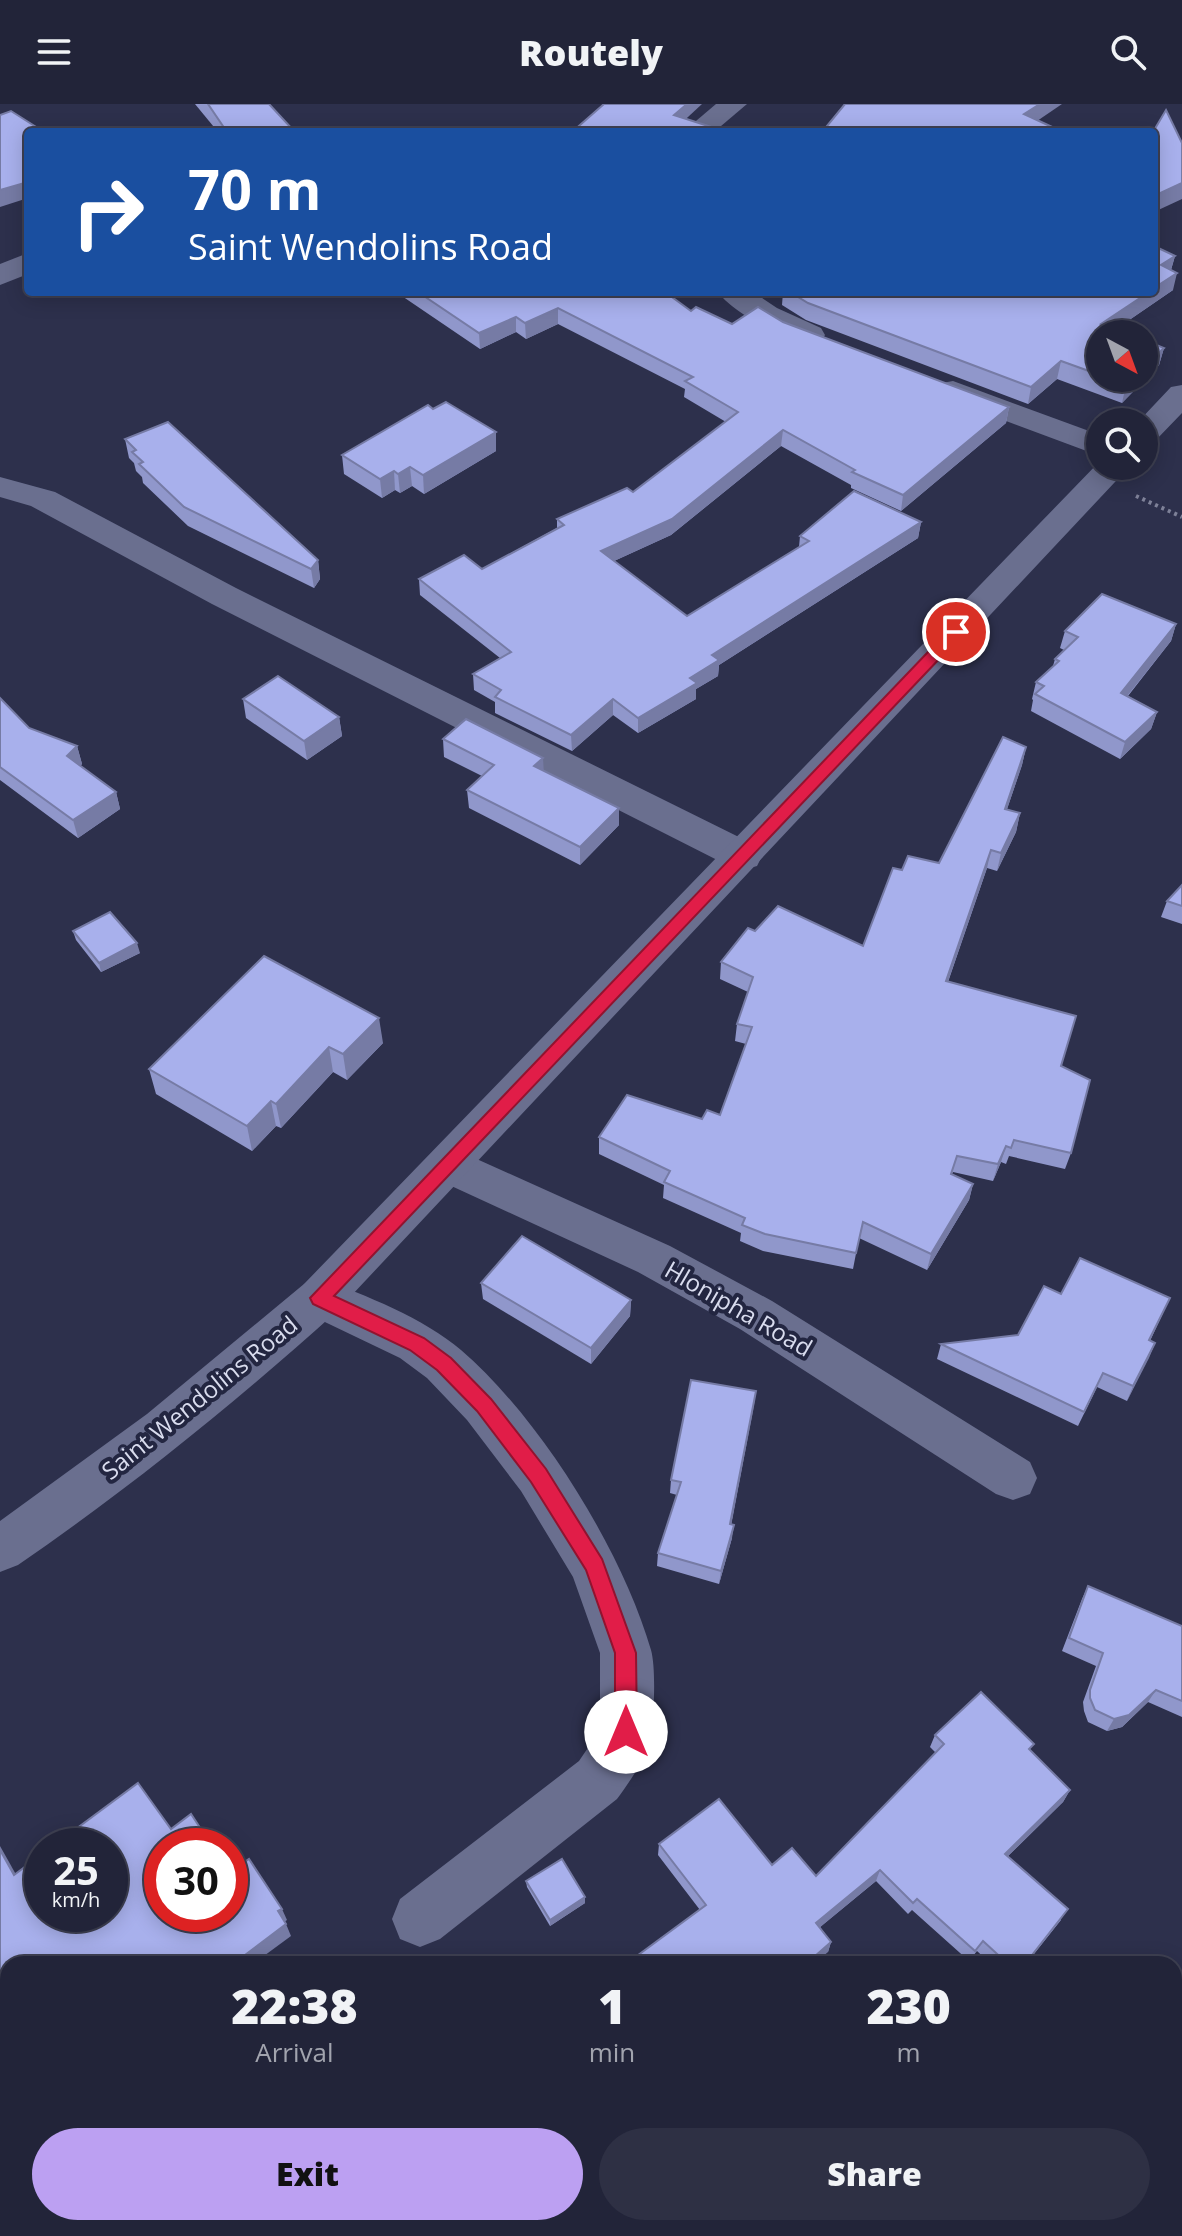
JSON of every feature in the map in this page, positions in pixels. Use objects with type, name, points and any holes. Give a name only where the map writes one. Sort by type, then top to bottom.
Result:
[{"type":"street","points":[[702,128],[733,104]]},
{"type":"street","points":[[0,276],[24,264]]},
{"type":"street","points":[[740,296],[794,329],[838,346]]},
{"type":"street","points":[[925,380],[1086,454]]},
{"type":"street","points":[[1158,419],[1182,394]]},
{"type":"street","name":"Saint Wendolins Road","points":[[0,1549],[36,1526],[218,1385],[320,1298],[743,856],[1090,480]]},
{"type":"street","points":[[0,487],[43,499],[224,596],[743,856]]},
{"type":"street","name":"Hlonipha Road","points":[[450,1165],[654,1259],[756,1315],[1013,1478]]},
{"type":"street","points":[[320,1298],[417,1344],[444,1364],[484,1405],[538,1475],[594,1566],[626,1653],[626,1732],[613,1760],[598,1780],[420,1919]]},
{"type":"path","points":[[1120,480],[1134,496],[1182,517]]},
{"type":"building","points":[[208,104],[269,104],[291,128],[224,128]]},
{"type":"building","points":[[604,104],[687,104],[674,115],[715,128],[577,128]]},
{"type":"building","points":[[845,104],[1040,104],[1024,114],[1054,128],[825,128]]},
{"type":"building","points":[[1166,110],[1182,143],[1182,183],[1158,194],[1158,128],[1155,128]]},
{"type":"building","points":[[11,111],[38,128],[24,128],[24,183],[0,190],[0,115]]},
{"type":"building","points":[[1158,248],[1175,256],[1161,265],[1177,273],[1158,285]]},
{"type":"building","points":[[424,296],[670,296],[691,311],[696,307],[732,324],[758,307],[783,322],[1009,407],[903,495],[852,472],[855,470],[783,430],[672,519],[601,551],[687,616],[809,541],[800,536],[854,491],[921,522],[712,655],[719,660],[690,678],[697,683],[638,718],[613,699],[571,735],[495,697],[501,690],[473,674],[511,652],[419,579],[464,555],[482,569],[564,525],[557,519],[627,488],[633,492],[738,412],[685,381],[693,377],[558,308],[525,323],[516,317],[479,333]]},
{"type":"building","points":[[797,296],[1143,296],[1107,320],[1086,320],[1086,370],[1061,361],[1031,387]]},
{"type":"building","points":[[446,402],[496,432],[423,475],[410,467],[380,479],[342,455],[428,405],[433,409]]},
{"type":"building","points":[[168,422],[318,560],[311,569],[184,507],[139,464],[143,462],[132,452],[136,450],[125,439]]},
{"type":"building","points":[[1102,594],[1176,624],[1121,693],[1157,712],[1125,742],[1035,694],[1044,686],[1036,682],[1059,661],[1055,659],[1078,637],[1065,631]]},
{"type":"building","points":[[278,676],[339,717],[304,741],[243,699]]},
{"type":"building","points":[[0,698],[29,728],[77,746],[67,756],[116,792],[73,820],[0,767]]},
{"type":"building","points":[[466,719],[543,758],[534,766],[619,808],[580,847],[467,790],[494,765],[443,739]]},
{"type":"building","points":[[1003,737],[1026,747],[1005,809],[1020,813],[1001,853],[991,850],[946,981],[1076,1016],[1061,1066],[1090,1080],[1071,1153],[1014,1140],[1011,1148],[1006,1146],[998,1164],[957,1156],[951,1174],[973,1184],[931,1254],[863,1222],[856,1253],[765,1234],[742,1225],[745,1218],[664,1182],[670,1171],[599,1137],[627,1095],[702,1119],[707,1110],[720,1115],[752,1027],[737,1024],[753,977],[721,962],[748,928],[755,931],[778,906],[863,946],[893,868],[902,870],[908,856],[939,863]]},
{"type":"building","points":[[1182,885],[1182,906],[1167,901]]},
{"type":"building","points":[[110,912],[137,943],[99,963],[73,931]]},
{"type":"building","points":[[264,956],[379,1018],[343,1054],[329,1047],[276,1104],[271,1101],[247,1126],[149,1069]]},
{"type":"building","points":[[522,1236],[631,1300],[591,1348],[481,1283]]},
{"type":"building","points":[[1080,1258],[1170,1298],[1149,1340],[1155,1343],[1133,1386],[1103,1373],[1084,1412],[941,1344],[1018,1335],[1044,1286],[1061,1294]]},
{"type":"building","points":[[691,1380],[756,1391],[730,1524],[734,1525],[721,1571],[658,1553],[681,1482],[671,1480]]},
{"type":"building","points":[[1088,1586],[1182,1626],[1182,1701],[1156,1690],[1129,1715],[1114,1719],[1095,1710],[1090,1690],[1103,1653],[1069,1638]]},
{"type":"building","points":[[981,1692],[1034,1744],[1029,1749],[1070,1790],[1005,1854],[1068,1909],[1031,1956],[999,1956],[983,1941],[975,1951],[917,1899],[913,1903],[880,1870],[816,1923],[831,1942],[815,1956],[637,1956],[706,1905],[659,1844],[719,1799],[772,1865],[792,1848],[816,1876],[944,1744],[935,1735]]},
{"type":"building","points":[[138,1783],[170,1828],[144,1828],[144,1932],[248,1932],[249,1859],[282,1909],[278,1911],[286,1924],[244,1956],[0,1956],[0,1850],[14,1875],[24,1868],[24,1932],[128,1932],[128,1828],[77,1828]]},
{"type":"building","points":[[191,1814],[200,1828],[172,1828]]},
{"type":"building","points":[[562,1859],[585,1897],[550,1920],[526,1881]]},
{"type":"route","points":[[626,1732],[626,1653],[594,1566],[538,1475],[484,1405],[444,1364],[417,1344],[320,1298],[956,632]]}]
